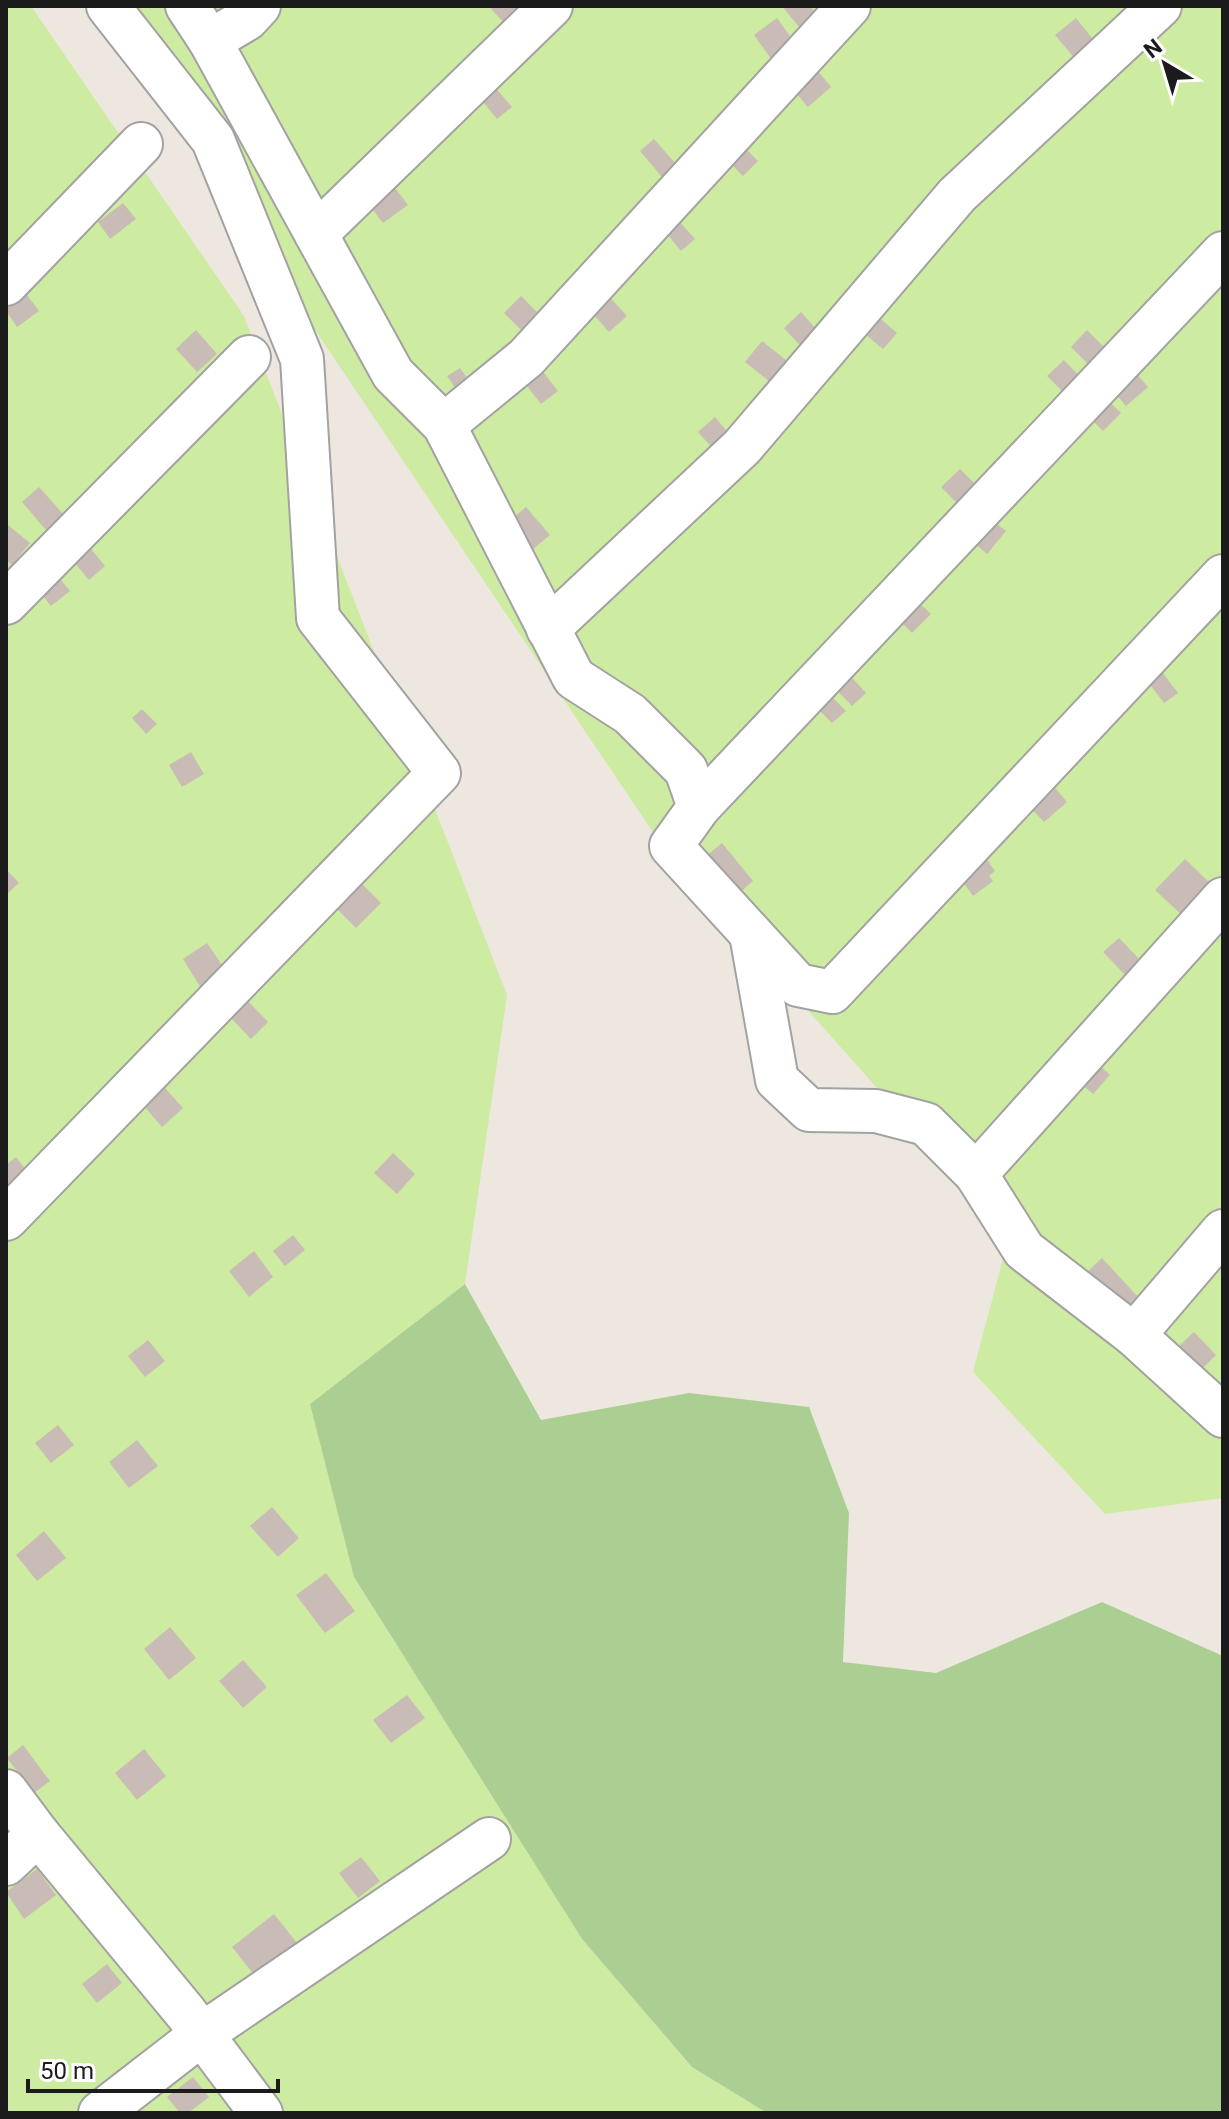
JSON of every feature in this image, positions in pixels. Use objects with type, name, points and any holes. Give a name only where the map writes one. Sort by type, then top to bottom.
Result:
[{"type":"lane","points":[[6,1219],[439,773],[318,618],[302,359],[213,140],[108,6]]},
{"type":"lane","points":[[187,6],[210,41],[393,374],[444,425],[574,678],[630,714],[686,770],[699,807]]},
{"type":"lane","points":[[210,41],[247,19],[259,6]]},
{"type":"lane","points":[[316,234],[551,6]]},
{"type":"lane","points":[[444,425],[526,358],[849,6]]},
{"type":"lane","points":[[548,629],[742,447],[957,195],[1160,6]]},
{"type":"lane","points":[[6,284],[141,144]]},
{"type":"lane","points":[[1223,253],[699,807],[671,846],[798,985],[832,992],[1223,576]]},
{"type":"lane","points":[[6,603],[249,357]]},
{"type":"lane","points":[[976,1174],[1223,899]]},
{"type":"lane","points":[[751,934],[777,1080],[809,1110],[876,1111],[926,1124],[976,1174],[1024,1250],[1134,1335],[1223,1416]]},
{"type":"lane","points":[[1134,1335],[1223,1231]]},
{"type":"lane","points":[[6,1791],[202,2034],[261,2113]]},
{"type":"lane","points":[[6,1864],[38,1834]]},
{"type":"lane","points":[[100,2113],[202,2034],[489,1839]]},
{"type":"green space","points":[[6,6],[31,6],[244,316],[507,995],[465,1284],[310,1404],[354,1577],[582,1939],[692,2067],[767,2113],[6,2113]]},
{"type":"green space","points":[[97,6],[1223,6],[1223,1498],[1105,1514],[973,1372],[1009,1236],[665,850]]},
{"type":"green space","points":[[465,1284],[541,1420],[689,1393],[809,1407],[849,1513],[843,1662],[936,1673],[1102,1602],[1223,1656],[1223,2113],[767,2113],[692,2067],[582,1939],[354,1577],[310,1404]]},
{"type":"building","points":[[494,6],[525,6],[514,33],[491,9]]},
{"type":"building","points":[[782,6],[810,6],[816,13],[799,27]]},
{"type":"building","points":[[777,18],[795,43],[772,60],[754,35]]},
{"type":"building","points":[[1076,18],[1096,43],[1076,60],[1055,35]]},
{"type":"building","points":[[814,66],[831,87],[808,107],[790,86]]},
{"type":"building","points":[[494,86],[512,107],[497,119],[480,98]]},
{"type":"building","points":[[654,139],[682,171],[667,183],[640,151]]},
{"type":"building","points":[[744,147],[758,161],[743,176],[729,162]]},
{"type":"building","points":[[392,184],[408,205],[383,223],[367,202]]},
{"type":"building","points":[[123,203],[136,219],[110,239],[98,222]]},
{"type":"building","points":[[671,212],[695,239],[681,251],[658,223]]},
{"type":"building","points":[[24,291],[39,311],[17,327],[6,311],[6,304]]},
{"type":"building","points":[[606,293],[627,316],[609,332],[588,308]]},
{"type":"building","points":[[521,296],[539,314],[523,332],[504,313]]},
{"type":"building","points":[[801,312],[823,337],[806,352],[784,328]]},
{"type":"building","points":[[875,314],[897,333],[883,349],[860,330]]},
{"type":"building","points":[[196,330],[217,354],[197,372],[176,349]]},
{"type":"building","points":[[1087,330],[1109,352],[1092,368],[1071,347]]},
{"type":"building","points":[[762,341],[792,365],[775,386],[745,362]]},
{"type":"building","points":[[1064,360],[1083,380],[1067,396],[1047,376]]},
{"type":"building","points":[[537,364],[558,391],[541,404],[520,377]]},
{"type":"building","points":[[1128,364],[1148,387],[1126,406],[1106,382]]},
{"type":"building","points":[[460,368],[473,386],[460,395],[447,376]]},
{"type":"building","points":[[1100,393],[1121,413],[1103,431],[1082,410]]},
{"type":"building","points":[[715,417],[732,437],[715,451],[698,432]]},
{"type":"building","points":[[960,469],[983,492],[964,510],[941,487]]},
{"type":"building","points":[[39,487],[64,515],[46,530],[22,502]]},
{"type":"building","points":[[526,507],[550,535],[526,555],[502,527]]},
{"type":"building","points":[[991,519],[1006,531],[987,554],[972,541]]},
{"type":"building","points":[[8,525],[30,543],[12,565],[6,560]]},
{"type":"building","points":[[80,535],[105,566],[89,580],[63,549]]},
{"type":"building","points":[[53,570],[70,591],[51,606],[34,585]]},
{"type":"building","points":[[912,596],[931,614],[912,633],[893,614]]},
{"type":"building","points":[[1156,664],[1178,693],[1164,703],[1142,674]]},
{"type":"building","points":[[846,671],[866,693],[852,706],[832,685]]},
{"type":"building","points":[[827,692],[846,711],[832,723],[813,704]]},
{"type":"building","points":[[142,709],[157,724],[146,734],[132,718]]},
{"type":"building","points":[[191,752],[204,774],[182,787],[169,765]]},
{"type":"building","points":[[1050,782],[1067,802],[1044,822],[1026,803]]},
{"type":"building","points":[[722,843],[753,881],[730,901],[698,863]]},
{"type":"building","points":[[985,857],[995,871],[989,876],[993,881],[973,896],[959,876]]},
{"type":"building","points":[[1185,859],[1213,886],[1184,917],[1155,890]]},
{"type":"building","points":[[6,869],[19,883],[6,895]]},
{"type":"building","points":[[361,883],[381,903],[356,928],[336,908]]},
{"type":"building","points":[[1119,938],[1142,962],[1127,977],[1103,952]]},
{"type":"building","points":[[207,943],[230,977],[204,993],[183,959]]},
{"type":"building","points":[[244,997],[268,1022],[251,1039],[227,1014]]},
{"type":"building","points":[[1089,1056],[1110,1075],[1093,1094],[1072,1076]]},
{"type":"building","points":[[164,1087],[183,1108],[162,1127],[143,1105]]},
{"type":"building","points":[[393,1153],[415,1174],[397,1194],[374,1173]]},
{"type":"building","points":[[16,1157],[34,1180],[6,1191],[6,1165]]},
{"type":"building","points":[[293,1235],[305,1250],[285,1266],[273,1251]]},
{"type":"building","points":[[254,1251],[273,1277],[249,1297],[229,1271]]},
{"type":"building","points":[[1102,1258],[1139,1298],[1123,1313],[1086,1273]]},
{"type":"building","points":[[1194,1332],[1216,1355],[1199,1372],[1177,1348]]},
{"type":"building","points":[[148,1340],[165,1361],[145,1377],[128,1356]]},
{"type":"building","points":[[58,1425],[74,1445],[51,1463],[35,1443]]},
{"type":"building","points":[[137,1440],[158,1466],[129,1488],[109,1462]]},
{"type":"building","points":[[272,1507],[299,1538],[278,1557],[250,1526]]},
{"type":"building","points":[[44,1531],[66,1558],[37,1581],[16,1555]]},
{"type":"building","points":[[326,1573],[355,1611],[325,1633],[296,1595]]},
{"type":"building","points":[[170,1627],[196,1658],[169,1680],[144,1649]]},
{"type":"building","points":[[243,1660],[267,1687],[243,1708],[219,1681]]},
{"type":"building","points":[[407,1695],[425,1718],[391,1743],[373,1720]]},
{"type":"building","points":[[23,1745],[50,1781],[34,1793],[7,1758]]},
{"type":"building","points":[[144,1749],[166,1776],[137,1800],[115,1773]]},
{"type":"building","points":[[361,1857],[380,1881],[358,1898],[339,1873]]},
{"type":"building","points":[[37,1869],[56,1895],[24,1919],[6,1892]]},
{"type":"building","points":[[274,1914],[297,1943],[255,1976],[232,1947]]},
{"type":"building","points":[[107,1964],[122,1983],[97,2003],[82,1984]]},
{"type":"building","points":[[193,2077],[209,2097],[188,2113],[180,2113],[167,2097]]}]
